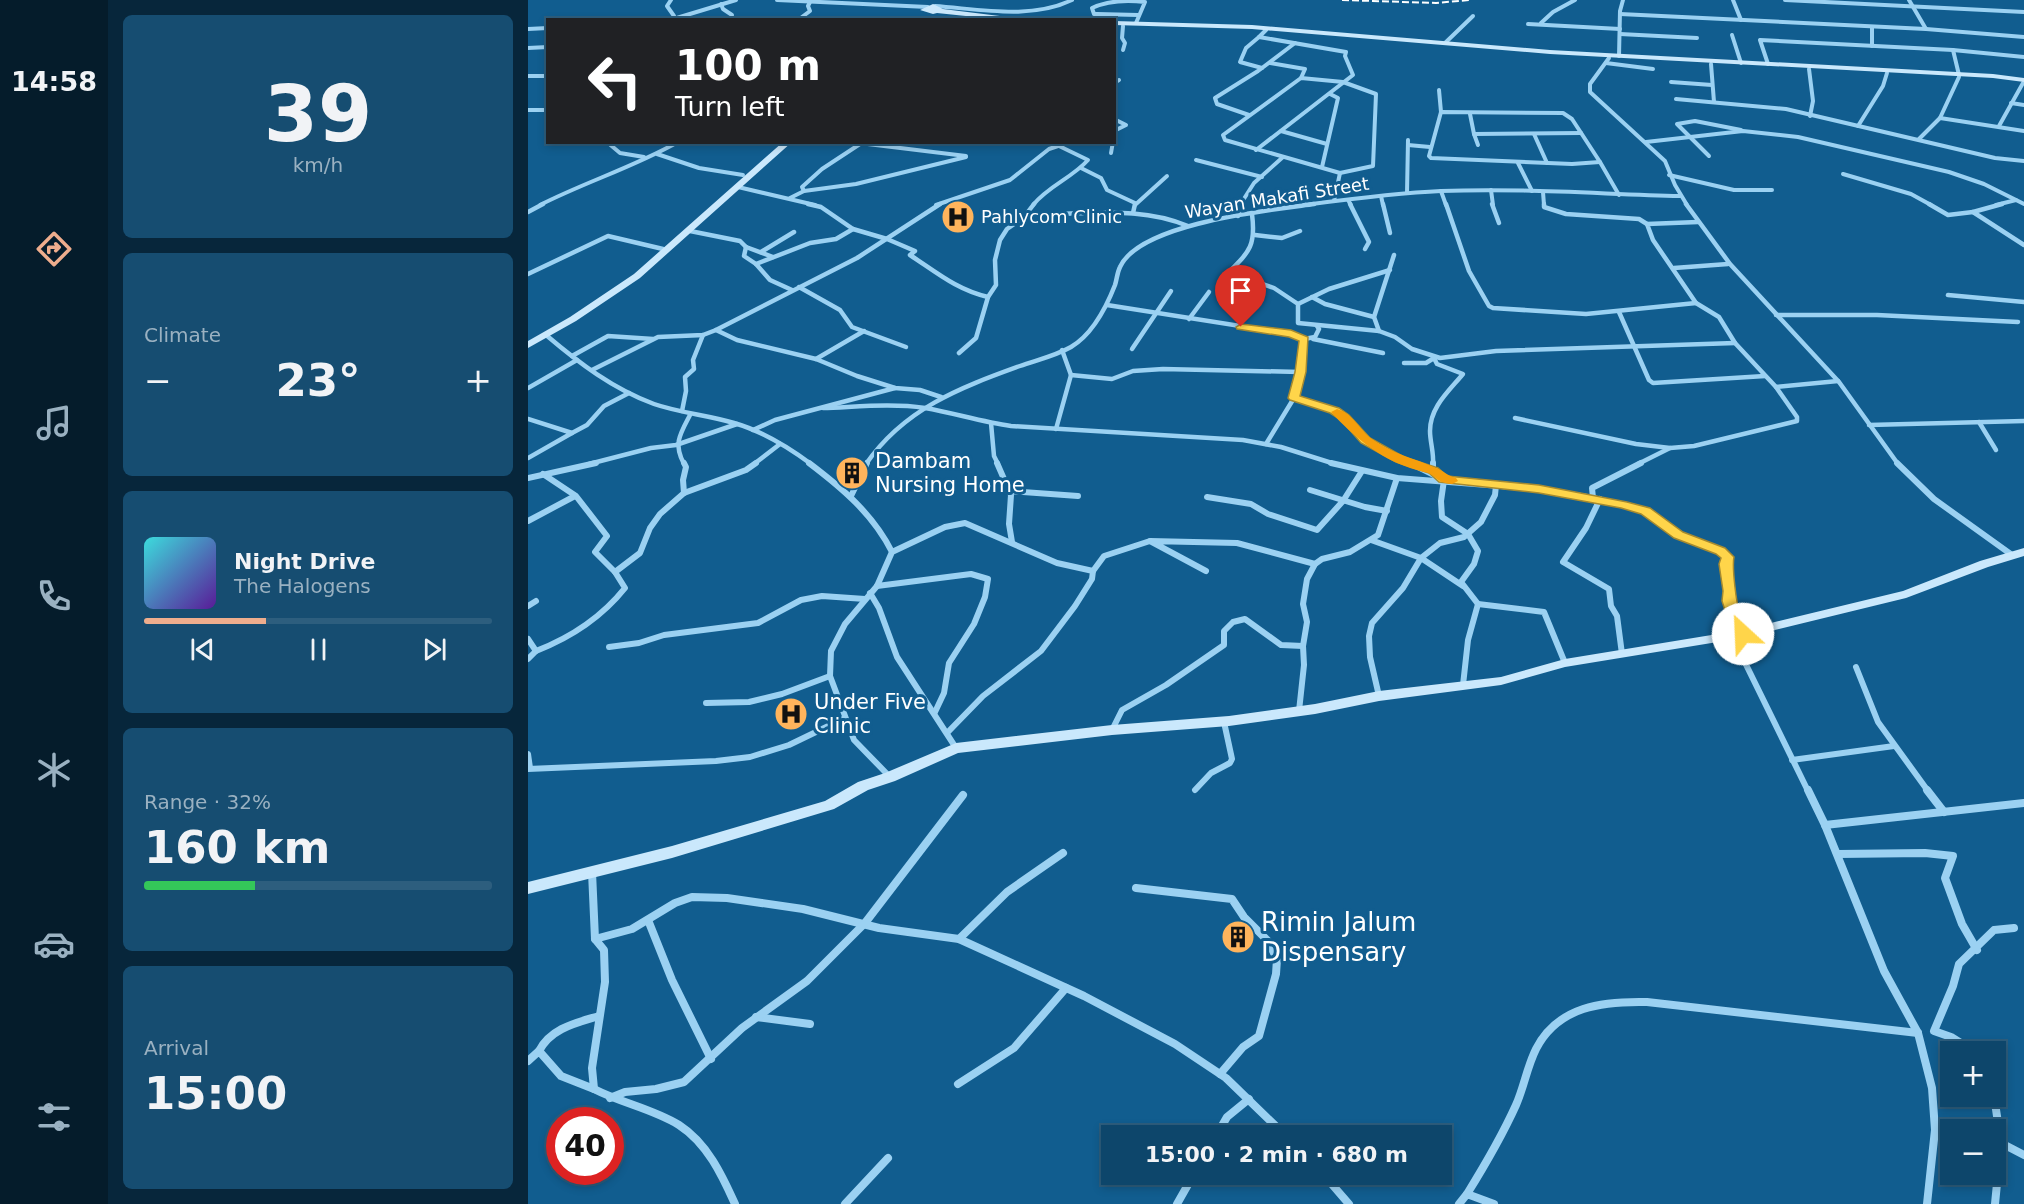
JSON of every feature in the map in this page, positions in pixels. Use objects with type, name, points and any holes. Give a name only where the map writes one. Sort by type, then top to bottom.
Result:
[{"type":"street","points":[[671,0],[667,6],[674,16],[672,18]]},
{"type":"street","points":[[675,18],[736,0]]},
{"type":"street","points":[[777,0],[1008,18]]},
{"type":"street","points":[[929,11],[954,8],[1035,10],[1055,8],[1072,0]]},
{"type":"street","points":[[1541,23],[1553,12],[1575,0]]},
{"type":"street","points":[[1619,56],[1620,14],[1623,0]]},
{"type":"street","points":[[1733,0],[1741,20]]},
{"type":"street","points":[[1785,0],[1864,2],[2024,12]]},
{"type":"street","points":[[1909,0],[1926,29]]},
{"type":"street","points":[[801,18],[810,11],[808,6],[810,2]]},
{"type":"street","points":[[1137,19],[1144,2],[1112,2],[1092,8],[1096,17],[1445,44],[1608,60],[1653,67],[1712,64],[1959,76]]},
{"type":"street","points":[[721,4],[723,9],[732,15],[731,18]]},
{"type":"street","points":[[929,11],[972,18]]},
{"type":"street","points":[[1620,14],[1926,29],[2024,37]]},
{"type":"street","points":[[1445,44],[1473,16]]},
{"type":"street","points":[[1117,25],[1137,19]]},
{"type":"street","points":[[1528,24],[1541,23],[1697,38]]},
{"type":"street","points":[[1117,25],[1272,30],[1510,50],[1768,64],[2024,82],[1999,126]]},
{"type":"street","points":[[1117,25],[1124,40],[1123,50]]},
{"type":"street","points":[[1872,27],[1872,46]]},
{"type":"street","points":[[528,29],[546,28]]},
{"type":"street","points":[[1262,68],[1240,62],[1246,48],[1258,37],[1272,30]]},
{"type":"street","points":[[1732,34],[1741,63]]},
{"type":"street","points":[[1256,150],[1353,75],[1350,62],[1345,56],[1346,52],[1258,37]]},
{"type":"street","points":[[1768,64],[1760,39],[1953,50],[2024,57]]},
{"type":"street","points":[[1116,40],[1124,40]]},
{"type":"street","points":[[1249,115],[1217,104],[1215,98],[1262,68],[1295,43]]},
{"type":"street","points":[[528,48],[546,47]]},
{"type":"street","points":[[1919,139],[1940,118],[1959,76],[1953,50]]},
{"type":"street","points":[[1608,60],[1590,84],[1590,92],[1665,161],[1669,175],[1680,196],[1710,242],[1728,264],[1838,381],[1891,455],[1923,490],[2018,554]]},
{"type":"street","points":[[1269,63],[1305,69],[1301,78],[1223,135],[1225,140],[1340,173],[1373,166],[1376,94],[1343,82],[1301,78]]},
{"type":"street","points":[[1712,64],[1714,102]]},
{"type":"street","points":[[1809,69],[1813,101],[1810,116]]},
{"type":"street","points":[[1858,126],[1883,86],[1887,73]]},
{"type":"street","points":[[528,76],[546,76]]},
{"type":"street","points":[[1671,82],[1712,85]]},
{"type":"street","points":[[1439,90],[1440,112],[1429,156],[1435,159],[1518,163],[1600,162]]},
{"type":"street","points":[[1322,167],[1328,151],[1327,144],[1338,98],[1330,93]]},
{"type":"street","points":[[1676,99],[1764,105],[1995,158],[2024,161]]},
{"type":"street","points":[[2011,103],[2024,105]]},
{"type":"street","points":[[529,110],[546,110]]},
{"type":"street","points":[[1440,112],[1563,113],[1569,116],[1581,133],[1619,195]]},
{"type":"street","points":[[1470,114],[1478,145]]},
{"type":"street","points":[[1940,118],[2024,131]]},
{"type":"street","points":[[1116,120],[1126,123],[1116,130]]},
{"type":"street","points":[[1709,156],[1677,124],[1695,121],[1798,137],[1929,167],[1984,184],[2024,204]]},
{"type":"street","points":[[1646,142],[1743,130]]},
{"type":"street","points":[[1281,131],[1327,144]]},
{"type":"street","points":[[1474,134],[1581,133]]},
{"type":"street","points":[[1534,135],[1543,150],[1547,163]]},
{"type":"street","points":[[1407,193],[1408,142],[1430,147]]},
{"type":"street","points":[[609,144],[620,153],[648,158]]},
{"type":"street","points":[[528,212],[613,170],[648,158],[674,144]]},
{"type":"street","points":[[528,339],[599,297],[663,249],[778,144]]},
{"type":"street","points":[[528,345],[602,301],[637,276],[786,144]]},
{"type":"street","points":[[790,198],[804,191],[856,184],[931,165],[942,165],[966,157],[860,144],[822,169],[802,187],[804,191]]},
{"type":"street","points":[[592,370],[653,339],[664,336],[703,335],[716,330],[857,258],[937,205],[1010,180],[1039,155],[1056,144],[1088,160],[1081,168],[1043,193],[1024,217],[1007,229],[1000,240],[995,260],[996,285],[988,297],[976,338],[959,353]]},
{"type":"street","points":[[1111,153],[1113,144]]},
{"type":"street","points":[[657,154],[699,168],[743,175]]},
{"type":"street","points":[[1238,216],[1238,204],[1283,157]]},
{"type":"street","points":[[1196,160],[1262,177]]},
{"type":"street","points":[[1518,163],[1532,191]]},
{"type":"street","points":[[1081,168],[1097,175],[1104,181],[1107,190],[1135,203]]},
{"type":"street","points":[[1334,201],[1340,173]]},
{"type":"street","points":[[1843,174],[1911,194],[1948,215],[1973,212],[2017,200]]},
{"type":"street","points":[[1669,175],[1734,190],[1772,190]]},
{"type":"street","points":[[1133,213],[1135,203],[1167,176]]},
{"type":"street","points":[[738,187],[821,207],[853,229],[915,251],[910,255],[926,265],[931,272],[945,282],[968,293],[988,297]]},
{"type":"street","points":[[1491,190],[1492,204],[1499,224]]},
{"type":"street","name":"Wayan Makafi Street","points":[[851,496],[857,478],[878,446],[898,425],[941,397],[964,386],[1079,342],[1107,304],[1120,267],[1125,261],[1169,233],[1188,226],[1334,201],[1407,193],[1491,190],[1680,196]]},
{"type":"street","points":[[1441,191],[1468,271],[1489,306],[1499,309],[1576,314],[1619,312],[1696,303]]},
{"type":"street","points":[[1543,192],[1544,207],[1566,214],[1639,219],[1647,224],[1698,222]]},
{"type":"street","points":[[1381,196],[1390,233]]},
{"type":"street","points":[[1348,200],[1369,243],[1365,249]]},
{"type":"street","points":[[1057,214],[1107,211],[1153,214],[1188,226]]},
{"type":"street","points":[[1973,212],[2024,244]]},
{"type":"street","points":[[1223,278],[1245,256],[1255,235],[1252,214]]},
{"type":"street","points":[[1515,418],[1636,444],[1670,448],[1694,446],[1794,423],[1797,417],[1776,387],[1735,343],[1719,317],[1696,303],[1653,240],[1647,224]]},
{"type":"street","points":[[756,264],[810,243],[836,239],[853,229]]},
{"type":"street","points":[[690,231],[732,239],[773,257]]},
{"type":"street","points":[[1255,235],[1282,238],[1300,231]]},
{"type":"street","points":[[761,252],[794,232]]},
{"type":"street","points":[[528,274],[608,236],[663,249]]},
{"type":"street","points":[[746,246],[744,256],[756,264],[770,280],[792,290]]},
{"type":"street","points":[[1379,331],[1374,317],[1394,255]]},
{"type":"street","points":[[1674,268],[1728,264]]},
{"type":"street","points":[[1298,304],[1367,276],[1390,270]]},
{"type":"street","points":[[1228,272],[1274,288],[1298,304]]},
{"type":"street","points":[[799,287],[840,310],[852,327],[906,347]]},
{"type":"street","points":[[1132,350],[1171,291]]},
{"type":"street","points":[[1189,319],[1209,292]]},
{"type":"street","points":[[1948,295],[2024,302]]},
{"type":"street","points":[[1312,297],[1325,304],[1374,317]]},
{"type":"street","points":[[1107,304],[1291,334],[1304,339],[1383,353]]},
{"type":"street","points":[[1298,304],[1298,323],[1379,331],[1392,335],[1412,349],[1434,358],[1437,364],[1462,374],[1435,407],[1430,431],[1434,450],[1434,471]]},
{"type":"street","points":[[1619,312],[1649,380],[1653,383],[1765,376]]},
{"type":"street","points":[[1776,315],[1877,315],[2018,322]]},
{"type":"street","points":[[1312,339],[1317,333],[1317,326]]},
{"type":"street","points":[[716,330],[737,340],[816,359],[857,376],[895,388],[920,390],[941,397]]},
{"type":"street","points":[[816,359],[864,331]]},
{"type":"street","points":[[546,335],[574,358],[629,393],[690,415],[737,423],[780,444],[834,481],[851,496],[888,539],[892,552],[877,586],[845,624],[831,651],[830,676],[854,740],[890,777]]},
{"type":"street","points":[[682,411],[687,391],[684,377],[694,369],[693,360],[703,335]]},
{"type":"street","points":[[528,388],[608,336],[653,339]]},
{"type":"street","points":[[1266,444],[1294,398],[1304,339]]},
{"type":"street","points":[[1404,363],[1426,363],[1434,358],[1496,351],[1735,343]]},
{"type":"street","points":[[1056,429],[1071,375],[1062,350]]},
{"type":"street","points":[[1071,375],[1112,379],[1132,371],[1163,369],[1300,372]]},
{"type":"street","points":[[1776,387],[1838,381]]},
{"type":"street","points":[[752,430],[775,420],[895,388]]},
{"type":"street","points":[[528,458],[587,425],[604,406],[629,393]]},
{"type":"street","points":[[1294,398],[1345,417],[1366,441],[1414,466],[1434,471],[1444,480]]},
{"type":"street","points":[[823,408],[891,406],[924,408],[991,423],[1243,440],[1397,478],[1496,485],[1597,499],[1646,511],[1679,535],[1721,551],[1728,557],[1725,564],[1730,591],[1729,601],[1734,617],[1746,633]]},
{"type":"street","points":[[684,493],[683,480],[686,467],[677,453],[676,445],[678,435],[690,415]]},
{"type":"street","points":[[528,419],[572,433]]},
{"type":"street","points":[[1869,425],[2024,421]]},
{"type":"street","points":[[1979,422],[1996,450]]},
{"type":"street","points":[[528,478],[626,456],[651,448],[676,445],[737,423]]},
{"type":"street","points":[[991,423],[994,456],[1011,495],[1009,524],[1012,542]]},
{"type":"street","points":[[615,572],[640,553],[650,528],[660,514],[684,493],[746,470],[780,444]]},
{"type":"street","points":[[1622,654],[1617,616],[1611,606],[1609,589],[1563,562],[1586,528],[1597,499],[1592,488],[1670,448]]},
{"type":"street","points":[[1206,497],[1251,504],[1270,515],[1317,530],[1343,501],[1362,471]]},
{"type":"street","points":[[528,659],[536,651],[578,632],[615,601],[625,588],[615,572],[596,552],[596,548],[607,536],[575,496],[543,474]]},
{"type":"street","points":[[1299,711],[1304,664],[1303,646],[1307,622],[1303,604],[1307,579],[1322,559],[1350,552],[1378,535],[1397,478]]},
{"type":"street","points":[[1444,480],[1441,501],[1442,517],[1468,534],[1478,551],[1474,564],[1461,582],[1478,604],[1468,640],[1463,685]]},
{"type":"street","points":[[1379,696],[1376,672],[1370,657],[1369,636],[1372,623],[1402,588],[1421,558],[1440,543],[1464,537],[1481,522],[1495,495],[1496,485]]},
{"type":"street","points":[[1310,490],[1343,501],[1387,511]]},
{"type":"street","points":[[1008,491],[1078,496]]},
{"type":"street","points":[[528,521],[575,496]]},
{"type":"street","points":[[892,552],[945,527],[965,523],[1057,563],[1093,571]]},
{"type":"street","points":[[1371,540],[1421,558],[1469,590]]},
{"type":"street","points":[[947,733],[983,696],[1041,651],[1076,606],[1092,579],[1093,571],[1104,556],[1150,541],[1237,543],[1316,564]]},
{"type":"street","points":[[1150,541],[1206,571]]},
{"type":"street","points":[[528,888],[672,852],[829,805],[863,786],[890,777],[956,748],[1112,730],[1224,722],[1379,696],[1501,681],[1564,663],[1746,633],[1906,594],[2018,554]]},
{"type":"street","points":[[877,586],[971,574],[988,579],[985,597],[974,624],[949,663],[944,693],[935,712]]},
{"type":"street","points":[[870,593],[879,608],[897,657],[910,681],[935,712],[956,748]]},
{"type":"street","points":[[609,646],[639,643],[664,635],[758,623],[801,600],[822,596],[865,599]]},
{"type":"street","points":[[528,606],[536,601]]},
{"type":"street","points":[[1478,604],[1544,612],[1564,663]]},
{"type":"street","points":[[1112,730],[1122,710],[1166,685],[1224,645],[1224,631],[1233,622],[1245,619],[1281,645],[1303,646]]},
{"type":"street","points":[[1732,636],[1825,825],[1884,971],[1918,1034],[1932,1088],[1935,1130],[1927,1204]]},
{"type":"street","points":[[528,639],[536,651]]},
{"type":"street","points":[[1856,667],[1878,722],[1944,812]]},
{"type":"street","points":[[706,703],[749,702],[782,694],[830,676]]},
{"type":"street","points":[[528,754],[529,769],[716,761],[750,757],[789,745],[845,718]]},
{"type":"street","points":[[1195,790],[1211,773],[1230,763],[1232,759],[1224,722]]},
{"type":"street","points":[[1792,760],[1894,746]]},
{"type":"street","points":[[610,1098],[625,1092],[656,1089],[684,1082],[742,1028],[807,981],[865,923],[963,795]]},
{"type":"street","points":[[1825,825],[2024,803]]},
{"type":"street","points":[[1838,854],[1925,853],[1953,856],[1945,878],[1962,924],[1977,950]]},
{"type":"street","points":[[959,939],[979,916],[1025,875],[1063,854]]},
{"type":"street","points":[[592,871],[596,939],[604,950],[605,982],[592,1068],[594,1089]]},
{"type":"street","points":[[1136,888],[1232,898],[1245,917],[1268,941],[1277,959],[1276,974],[1260,1036],[1243,1047],[1220,1074]]},
{"type":"street","points":[[596,939],[632,929],[675,903],[692,897],[727,898],[803,909],[879,928],[944,935],[959,939],[1066,988],[1204,1062],[1249,1099],[1275,1125]]},
{"type":"street","points":[[648,920],[663,951],[672,980],[698,1028],[711,1059]]},
{"type":"street","points":[[1958,1041],[1934,1031],[1953,986],[1959,964],[1977,950],[1994,930],[2014,928]]},
{"type":"street","points":[[958,1084],[1014,1048],[1066,988]]},
{"type":"street","points":[[1459,1204],[1504,1133],[1537,1047],[1559,1020],[1580,1008],[1626,1000],[1665,1003],[1918,1034]]},
{"type":"street","points":[[528,1061],[539,1052],[542,1044],[560,1030],[599,1016]]},
{"type":"street","points":[[756,1017],[810,1024]]},
{"type":"street","points":[[539,1052],[561,1076],[610,1098],[670,1120],[701,1143],[720,1170],[735,1204]]},
{"type":"street","points":[[1222,1125],[1227,1117],[1249,1099]]},
{"type":"street","points":[[2006,1146],[2024,1155]]},
{"type":"street","points":[[845,1204],[888,1158]]},
{"type":"street","points":[[1177,1204],[1188,1185]]},
{"type":"street","points":[[1333,1185],[1349,1204]]},
{"type":"street","points":[[1995,1204],[1997,1185]]},
{"type":"street","points":[[1467,1194],[1494,1204]]},
{"type":"railway","points":[[1342,0],[1436,3],[1470,0]]},
{"type":"slow traffic","points":[[1337,412],[1345,417],[1366,441],[1381,450],[1414,466],[1434,471],[1444,480],[1452,481]]},
{"type":"place","name":"Pahlycom Clinic","points":[[958,217]]},
{"type":"place","name":"Dambam Nursing Home","points":[[852,473]]},
{"type":"place","name":"Under Five Clinic","points":[[791,714]]},
{"type":"place","name":"Rimin Jalum Dispensary","points":[[1238,937]]},
{"type":"route","points":[[1241,327],[1291,334],[1304,339],[1294,398],[1318,404],[1345,417],[1366,441],[1400,460],[1434,471],[1444,480],[1539,489],[1623,504],[1646,511],[1679,535],[1721,551],[1728,557],[1725,564],[1730,591],[1729,601],[1734,617],[1746,633],[1743,634]]}]
